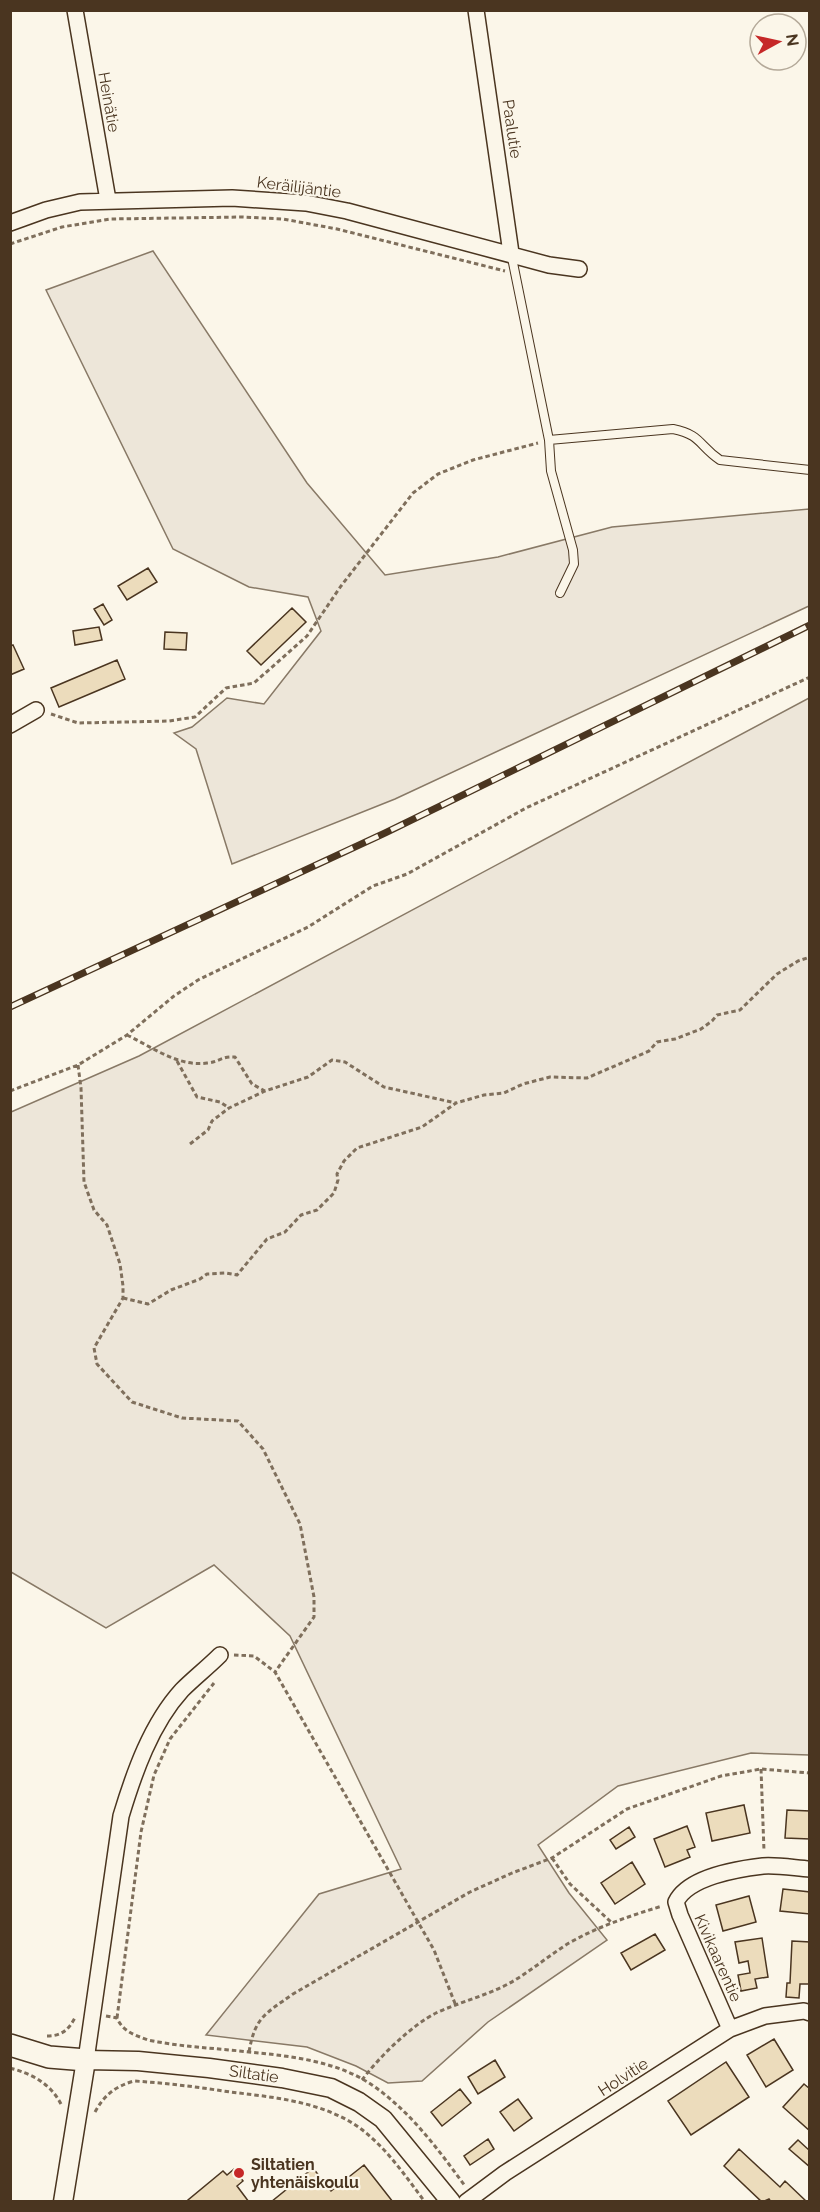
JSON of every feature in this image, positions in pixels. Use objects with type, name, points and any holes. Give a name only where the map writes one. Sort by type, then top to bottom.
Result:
[{"type":"main road","name":"Siltatie","points":[[10,2045],[49,2056],[86,2061]]},
{"type":"street","name":"Heinätie","points":[[75,10],[108,200]]},
{"type":"street","name":"Paalutie","points":[[477,10],[511,253]]},
{"type":"street","name":"Keräilijäntie","points":[[10,224],[46,210],[80,202],[108,200],[232,198],[306,203],[347,211],[549,265],[579,269]]},
{"type":"street","points":[[10,725],[36,710]]},
{"type":"street","points":[[63,2202],[77,2127],[119,1828],[132,1779],[161,1719],[182,1691],[226,1659]]},
{"type":"street","name":"Kivikaarentie","points":[[730,2029],[676,1902],[680,1893],[709,1877],[765,1866],[810,1869]]},
{"type":"street","name":"Holvitie","points":[[466,2202],[505,2173],[730,2029],[765,2016],[804,2011],[810,2013]]},
{"type":"street","name":"Siltatie","points":[[86,2061],[138,2061],[209,2068],[282,2078],[331,2088],[358,2102],[383,2119],[451,2202]]},
{"type":"lane","points":[[511,253],[549,440],[551,471],[573,550],[574,564],[560,593]]},
{"type":"lane","points":[[549,440],[673,429],[688,432],[699,439],[707,452],[720,460],[810,470]]},
{"type":"path","points":[[10,244],[62,227],[110,219],[253,217],[283,219],[337,229],[515,274]]},
{"type":"path","points":[[36,710],[78,723],[169,721],[195,717],[226,688],[254,683],[307,636],[341,586],[413,494],[438,474],[473,460],[549,440]]},
{"type":"path","points":[[10,1091],[78,1065],[127,1035],[174,996],[198,980],[308,927],[365,890],[407,874],[526,808],[810,677]]},
{"type":"path","points":[[123,1298],[148,1304],[171,1290],[207,1274],[237,1275],[267,1239],[285,1232],[301,1215],[317,1210],[334,1193],[340,1168],[357,1148],[422,1127],[456,1103],[484,1095],[504,1093],[522,1084],[550,1077],[587,1078],[649,1051],[657,1042],[675,1039],[700,1029],[712,1022],[717,1015],[740,1010],[777,974],[798,961],[810,957]]},
{"type":"path","points":[[127,1035],[177,1061],[208,1063],[225,1056],[235,1058],[252,1084],[265,1091]]},
{"type":"path","points":[[190,1144],[208,1130],[212,1121],[229,1107],[265,1091],[308,1077],[332,1060],[345,1062],[384,1087],[456,1103]]},
{"type":"path","points":[[177,1061],[197,1097],[220,1102],[229,1107]]},
{"type":"path","points":[[78,1065],[81,1088],[84,1182],[94,1210],[107,1225],[120,1264],[123,1298],[94,1348],[97,1364],[132,1402],[182,1418],[238,1421],[263,1449],[300,1524],[314,1597],[314,1617],[275,1672]]},
{"type":"path","points":[[226,1659],[239,1655]]},
{"type":"path","points":[[226,1659],[239,1655],[254,1656],[275,1672],[434,1950],[456,2006]]},
{"type":"path","points":[[117,2018],[141,1832],[154,1775],[170,1739],[219,1678]]},
{"type":"path","points":[[249,2052],[253,2029],[267,2012],[292,1994],[470,1892],[552,1858],[627,1809],[721,1776],[761,1769],[810,1773]]},
{"type":"path","points":[[761,1769],[765,1866]]},
{"type":"path","points":[[552,1858],[570,1884],[612,1922]]},
{"type":"path","points":[[362,2080],[377,2060],[436,2013],[477,1999],[508,1984],[540,1965],[568,1944],[612,1922],[676,1902]]},
{"type":"path","points":[[10,2068],[44,2082],[55,2092],[62,2105],[65,2126],[89,2127],[100,2103],[108,2094],[119,2085],[134,2080],[274,2097],[304,2103],[333,2113],[354,2124],[375,2140],[425,2202]]},
{"type":"shaded area","points":[[153,251],[307,483],[385,575],[498,557],[612,527],[809,509],[809,606],[395,799],[232,864],[196,749],[174,733],[192,727],[227,698],[264,704],[321,631],[308,597],[249,587],[173,549],[46,290]]},
{"type":"shaded area","points":[[809,698],[809,1755],[751,1753],[618,1786],[538,1845],[569,1893],[607,1940],[488,2022],[422,2081],[388,2083],[356,2066],[307,2047],[206,2035],[319,1894],[401,1869],[290,1636],[214,1565],[106,1628],[11,1572],[11,1112],[139,1056]]},
{"type":"building","points":[[148,568],[157,582],[127,600],[118,586]]},
{"type":"building","points":[[103,604],[112,620],[104,625],[94,609]]},
{"type":"building","points":[[292,608],[306,622],[261,665],[247,651]]},
{"type":"building","points":[[99,627],[102,640],[75,645],[73,631]]},
{"type":"building","points":[[165,632],[187,633],[186,650],[164,649]]},
{"type":"building","points":[[13,645],[24,669],[10,675],[10,646]]},
{"type":"building","points":[[117,660],[125,679],[59,707],[51,688]]},
{"type":"building","points":[[744,1805],[750,1833],[712,1841],[706,1813]]},
{"type":"building","points":[[787,1810],[810,1811],[810,1839],[785,1838]]},
{"type":"building","points":[[687,1826],[695,1847],[687,1850],[690,1857],[665,1867],[654,1839]]},
{"type":"building","points":[[629,1827],[635,1837],[616,1849],[610,1840]]},
{"type":"building","points":[[632,1862],[645,1884],[615,1904],[601,1883]]},
{"type":"building","points":[[783,1889],[810,1892],[810,1914],[780,1911]]},
{"type":"building","points":[[749,1896],[756,1922],[723,1931],[716,1905]]},
{"type":"building","points":[[655,1934],[665,1950],[631,1970],[621,1953]]},
{"type":"building","points":[[762,1938],[768,1977],[755,1979],[757,1988],[741,1991],[738,1975],[750,1973],[748,1961],[739,1963],[735,1942]]},
{"type":"building","points":[[792,1941],[810,1942],[810,1984],[800,1984],[799,1998],[786,1997],[787,1983],[790,1983]]},
{"type":"building","points":[[774,2039],[793,2070],[766,2087],[747,2055]]},
{"type":"building","points":[[495,2060],[505,2077],[478,2094],[468,2077]]},
{"type":"building","points":[[726,2062],[749,2097],[691,2135],[668,2101]]},
{"type":"building","points":[[804,2084],[810,2089],[810,2131],[783,2107]]},
{"type":"building","points":[[460,2089],[471,2103],[442,2126],[431,2112]]},
{"type":"building","points":[[518,2099],[532,2118],[514,2131],[500,2112]]},
{"type":"building","points":[[488,2139],[494,2149],[470,2165],[464,2156]]},
{"type":"building","points":[[798,2140],[810,2151],[810,2167],[789,2149]]},
{"type":"building","points":[[739,2149],[780,2187],[785,2181],[807,2202],[771,2202],[769,2199],[762,2202],[724,2166]]},
{"type":"building","points":[[364,2165],[393,2202],[271,2202],[313,2168],[331,2191]]},
{"type":"building","points":[[234,2169],[243,2181],[237,2186],[249,2202],[189,2202],[188,2200],[223,2171],[227,2175]]},
{"type":"railway","points":[[10,1007],[385,833],[810,625]]},
{"type":"place","name":"Siltatien yhtenäiskoulu","points":[[239,2173]]}]
